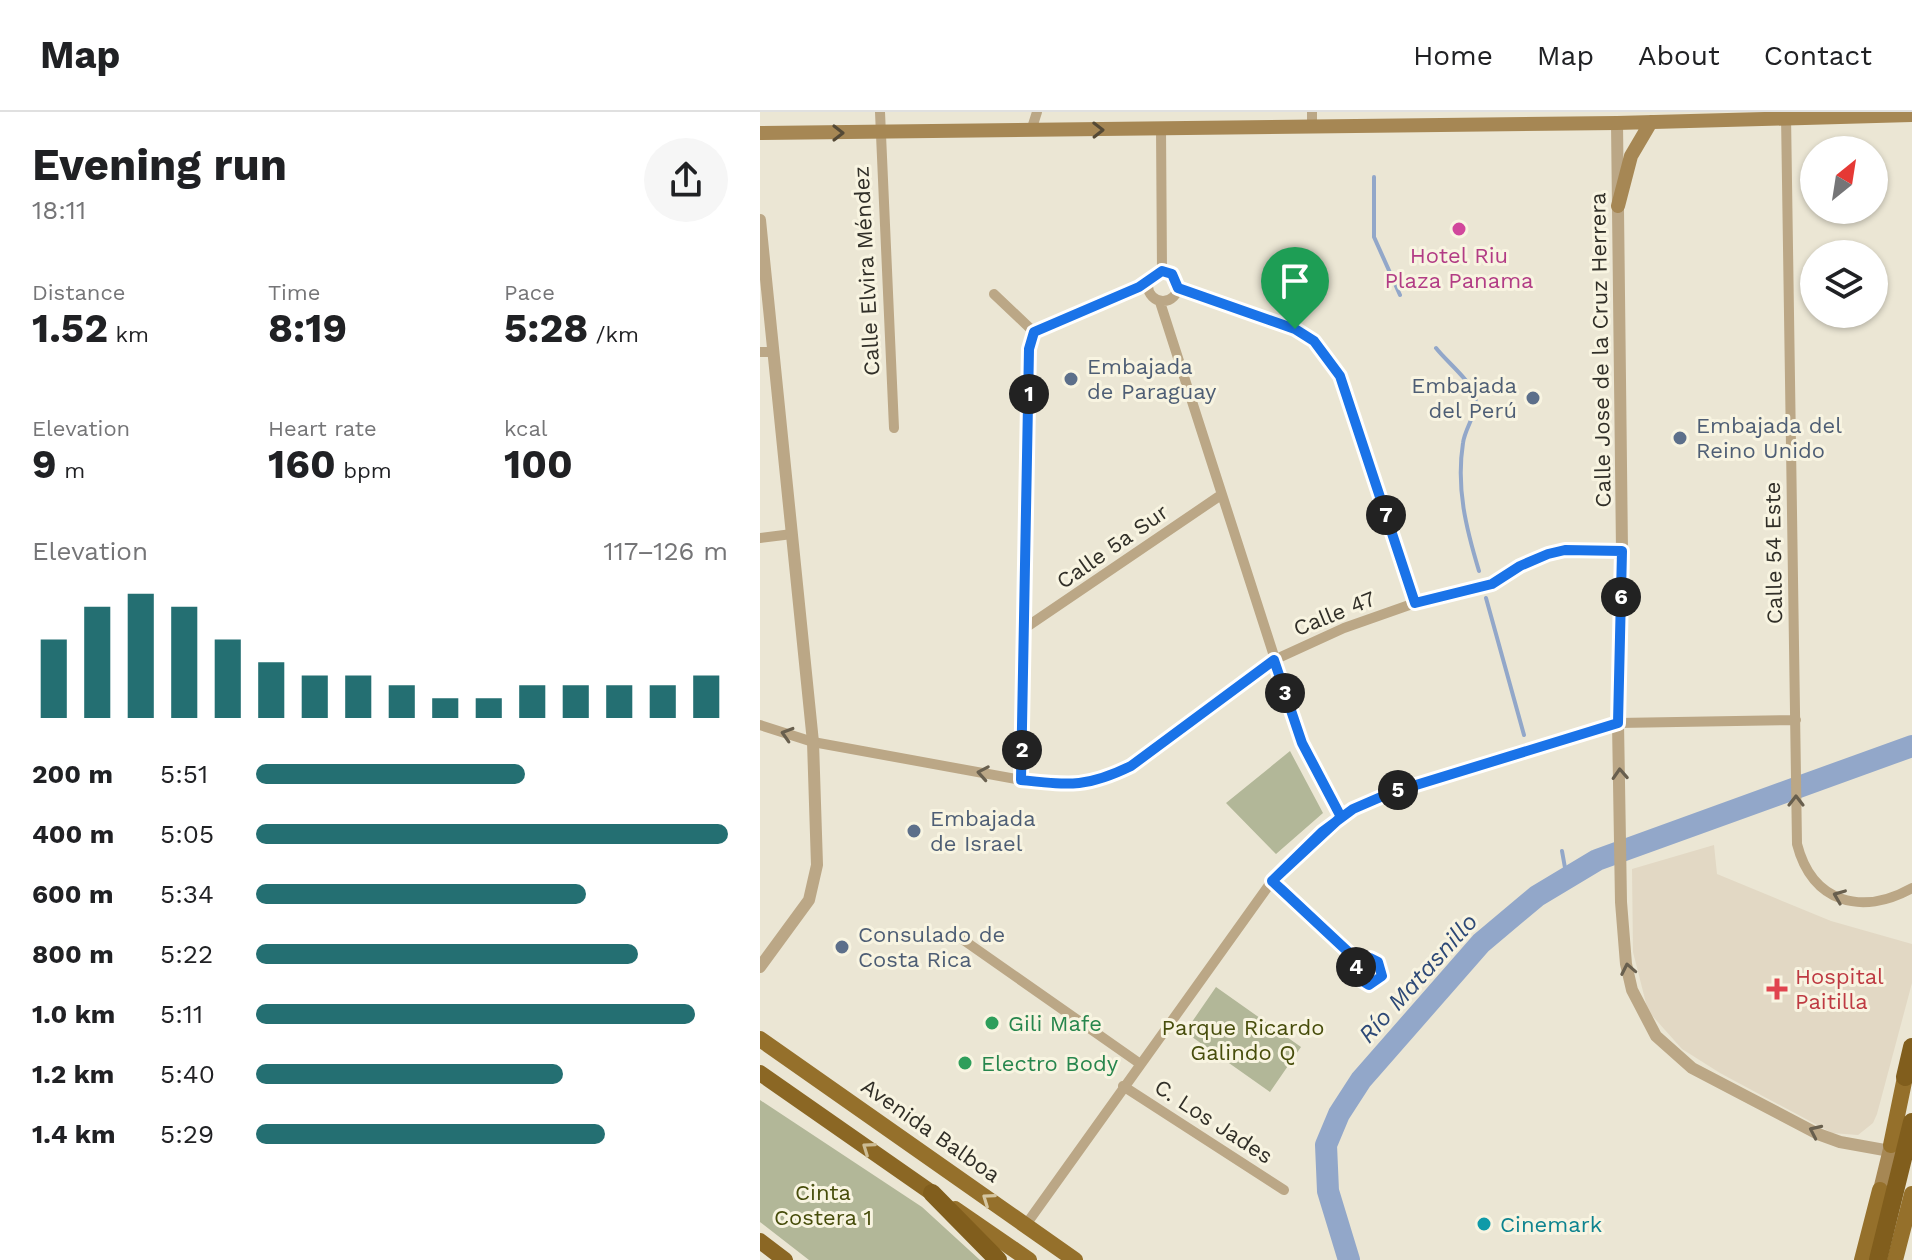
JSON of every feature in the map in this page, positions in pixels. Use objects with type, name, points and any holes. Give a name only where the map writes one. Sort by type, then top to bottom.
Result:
[{"type":"highway","points":[[1908,1084],[1912,1047]]},
{"type":"highway","points":[[760,1073],[932,1193],[998,1260]]},
{"type":"highway","points":[[1878,1260],[1912,1122]]},
{"type":"highway","points":[[760,1241],[785,1260]]},
{"type":"main road","points":[[760,133],[1161,128],[1312,119],[1617,117],[1651,122],[1786,115],[1912,115]]},
{"type":"main road","points":[[1618,206],[1631,156],[1651,122]]},
{"type":"main road","name":"Avenida Balboa","points":[[760,1039],[1075,1260]]},
{"type":"main road","points":[[1862,1260],[1908,1084]]},
{"type":"main road","points":[[1890,1148],[1912,1131]]},
{"type":"main road","points":[[1880,1190],[1894,1220],[1912,1233]]},
{"type":"main road","points":[[932,1193],[1029,1260]]},
{"type":"main road","points":[[1895,1260],[1912,1194]]},
{"type":"street","name":"Calle Elvira Méndez","points":[[880,112],[894,428]]},
{"type":"street","points":[[1031,131],[1037,112]]},
{"type":"street","name":"Calle 54 Este","points":[[1786,115],[1796,831],[1806,869],[1827,892],[1843,900],[1865,904],[1885,901],[1912,888]]},
{"type":"street","name":"Calle Jose de la Cruz Herrera","points":[[1617,117],[1622,551],[1618,723],[1621,902],[1626,964],[1632,990],[1647,1022],[1692,1068],[1818,1134],[1840,1142],[1890,1148]]},
{"type":"street","points":[[1161,128],[1162,271]]},
{"type":"street","points":[[760,220],[767,352],[792,534],[813,742],[817,865],[809,900],[760,967]]},
{"type":"street","points":[[1034,332],[1148,283],[1153,274],[1162,271],[1172,274],[1178,288],[1295,329],[1314,341],[1330,357],[1346,390],[1415,603]]},
{"type":"street","points":[[1148,283],[1151,297],[1160,302],[1170,300],[1178,288]]},
{"type":"street","points":[[994,294],[1034,332]]},
{"type":"street","points":[[1160,302],[1302,743],[1341,817]]},
{"type":"street","points":[[1021,780],[1029,349],[1034,332]]},
{"type":"street","name":"Calle 5a Sur","points":[[1025,628],[1221,495]]},
{"type":"street","points":[[760,538],[792,534]]},
{"type":"street","name":"Calle 47","points":[[760,725],[813,742],[1021,780],[1076,786],[1118,772],[1274,660],[1344,628],[1415,603],[1492,584],[1520,566],[1548,554],[1565,550],[1622,551]]},
{"type":"street","points":[[1025,1226],[1272,881],[1341,817],[1390,793],[1618,723],[1796,720]]},
{"type":"street","points":[[1272,881],[1359,962]]},
{"type":"street","points":[[962,939],[1139,1063]]},
{"type":"street","name":"C. Los Jades","points":[[1123,1086],[1284,1190]]},
{"type":"shaded area","name":"Hospital Paitilla","points":[[1714,845],[1717,874],[1831,921],[1912,944],[1912,983],[1877,1114],[1873,1123],[1858,1135],[1832,1133],[1720,1073],[1682,1049],[1648,1011],[1633,952],[1632,869]]},
{"type":"green space","points":[[1290,751],[1323,813],[1276,854],[1226,803]]},
{"type":"green space","name":"Parque Ricardo Galindo Q","points":[[1216,987],[1301,1047],[1270,1092],[1185,1032]]},
{"type":"green space","name":"Cinta Costera 1","points":[[760,1100],[922,1207],[980,1260],[809,1260],[760,1222]]},
{"type":"waterway","points":[[1374,177],[1374,237],[1400,295]]},
{"type":"waterway","points":[[1436,348],[1464,378],[1475,396],[1475,408],[1464,437],[1461,476],[1466,523],[1479,571]]},
{"type":"waterway","points":[[1486,598],[1524,735]]},
{"type":"waterway","name":"Río Matasnillo","points":[[1349,1260],[1328,1191],[1326,1145],[1339,1114],[1361,1080],[1481,943],[1537,896],[1597,860],[1912,746]]},
{"type":"waterway","points":[[1562,851],[1567,879]]},
{"type":"place","name":"Hotel Riu Plaza Panama","points":[[1459,229]]},
{"type":"place","name":"Embajada de Paraguay","points":[[1071,379]]},
{"type":"place","name":"Embajada del Perú","points":[[1533,398]]},
{"type":"place","name":"Embajada del Reino Unido","points":[[1680,438]]},
{"type":"place","name":"Embajada de Israel","points":[[914,831]]},
{"type":"place","name":"Consulado de Costa Rica","points":[[842,947]]},
{"type":"place","name":"Hospital Paitilla","points":[[1777,989]]},
{"type":"place","name":"Gili Mafe","points":[[992,1023]]},
{"type":"place","name":"Electro Body","points":[[965,1063]]},
{"type":"place","name":"Cinemark","points":[[1484,1224]]},
{"type":"route","points":[[1295,329],[1178,288],[1176,278],[1162,271],[1153,274],[1148,283],[1034,332],[1029,349],[1021,780],[1076,786],[1131,766],[1274,660],[1302,743],[1341,817],[1272,881],[1359,962],[1355,969],[1356,977],[1361,983],[1369,985],[1377,983],[1382,976],[1380,964],[1370,958],[1359,962],[1281,889],[1272,881],[1322,832],[1341,817],[1353,809],[1390,793],[1467,768],[1618,723],[1622,551],[1565,550],[1548,554],[1520,566],[1492,584],[1415,603],[1340,376],[1330,357],[1314,341],[1295,329]]}]
